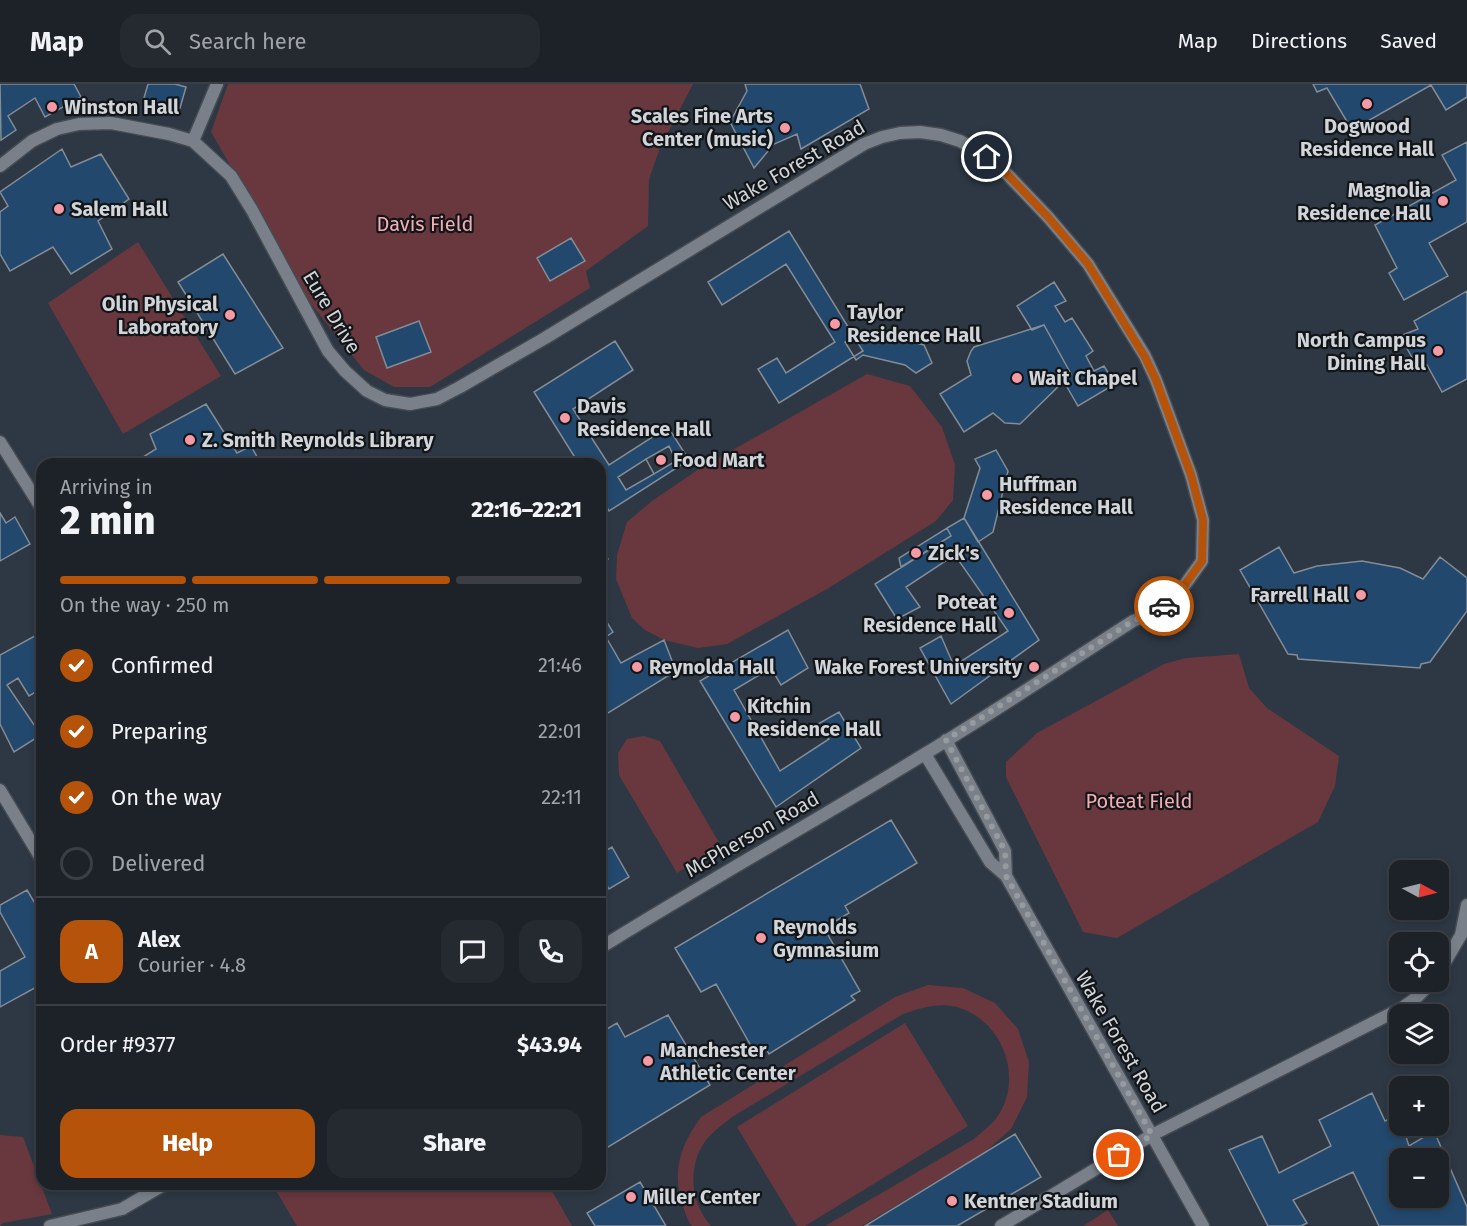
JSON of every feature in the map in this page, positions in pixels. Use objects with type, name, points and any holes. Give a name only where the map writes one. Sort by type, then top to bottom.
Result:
[{"type":"street","points":[[0,166],[32,141],[57,129],[79,124],[111,123],[193,141],[217,84]]},
{"type":"street","name":"Wake Forest Road","points":[[636,282],[864,144],[900,133],[920,132],[941,135],[965,143],[987,157],[1007,174],[1048,217],[1088,264],[1145,357],[1156,380],[1191,475],[1203,520],[1202,561],[1176,597],[1156,612],[1133,621],[925,754],[990,862],[1006,876],[1203,1226]]},
{"type":"street","name":"Eure Drive","points":[[193,141],[231,176],[252,210],[328,351],[367,391],[385,400],[410,404],[437,399],[535,344],[636,282]]},
{"type":"street","points":[[0,442],[36,499]]},
{"type":"street","name":"Wake Forest Road","points":[[946,740],[1005,851],[1006,876]]},
{"type":"street","name":"McPherson Road","points":[[606,944],[698,887],[749,860],[925,754]]},
{"type":"street","points":[[0,790],[36,850]]},
{"type":"street","points":[[1449,956],[1461,935],[1467,905]]},
{"type":"street","points":[[1001,1226],[1152,1135],[1402,1008],[1422,992]]},
{"type":"street","points":[[50,1226],[122,1209],[155,1190]]},
{"type":"shaded area","name":"Wake Forest University","points":[[0,84],[1467,84],[1467,1226],[0,1226]]},
{"type":"green space","name":"Davis Field","points":[[228,84],[693,84],[660,148],[649,179],[648,226],[586,271],[590,288],[430,387],[394,387],[364,370],[307,299],[211,132]]},
{"type":"green space","points":[[138,242],[221,376],[123,434],[48,303]]},
{"type":"green space","points":[[867,374],[910,386],[942,427],[955,465],[953,500],[936,521],[827,589],[727,644],[698,648],[664,640],[645,630],[632,618],[616,579],[617,555],[627,522],[652,501],[699,469]]},
{"type":"green space","name":"Poteat Field","points":[[1239,654],[1249,688],[1267,708],[1339,756],[1335,786],[1318,822],[1117,938],[1083,932],[1006,777],[1006,762],[1037,733],[1164,664],[1186,658]]},
{"type":"green space","points":[[644,736],[660,741],[721,846],[677,873],[619,775],[618,753],[627,739]]},
{"type":"green space","points":[[928,985],[963,988],[995,1003],[1018,1029],[1029,1062],[1027,1097],[1011,1129],[985,1152],[862,1226],[825,1226],[974,1139],[995,1120],[1004,1105],[1009,1071],[998,1039],[987,1025],[974,1014],[957,1007],[936,1005],[916,1010],[903,1014],[732,1117],[714,1132],[699,1153],[693,1175],[699,1207],[711,1226],[692,1226],[686,1216],[680,1193],[678,1170],[683,1148],[701,1117],[895,997]]},
{"type":"green space","points":[[905,1023],[968,1126],[805,1226],[797,1226],[737,1127]]},
{"type":"green space","points":[[0,1135],[23,1137],[36,1172],[36,1190],[43,1190],[52,1214],[3,1223],[0,1226]]},
{"type":"green space","points":[[276,1190],[551,1190],[572,1226],[297,1226]]},
{"type":"green space","points":[[1108,1210],[1118,1226],[1083,1226]]},
{"type":"building","name":"Winston Hall","points":[[0,84],[74,84],[81,97],[45,117],[35,98],[8,116],[16,130],[1,140]]},
{"type":"building","points":[[148,84],[175,84],[186,87],[180,108],[144,98]]},
{"type":"building","name":"Scales Fine Arts Center (music)","points":[[745,84],[860,84],[869,109],[801,149],[797,134],[774,144],[754,168],[730,122],[747,91]]},
{"type":"building","name":"Dogwood Residence Hall","points":[[1313,84],[1467,84],[1467,97],[1446,110],[1431,85],[1352,130],[1327,88],[1317,92]]},
{"type":"building","name":"Magnolia Residence Hall","points":[[1467,142],[1467,222],[1429,243],[1448,276],[1404,300],[1389,273],[1397,268],[1375,225],[1456,180],[1442,155]]},
{"type":"building","name":"Salem Hall","points":[[62,149],[71,167],[101,154],[129,199],[98,221],[112,249],[71,274],[53,247],[10,271],[0,254],[0,212],[8,206],[0,192]]},
{"type":"building","name":"Taylor Residence Hall","points":[[789,231],[863,351],[779,403],[758,369],[777,358],[786,373],[835,342],[786,264],[722,305],[708,282]]},
{"type":"building","points":[[571,238],[585,261],[550,281],[537,258]]},
{"type":"building","name":"Olin Physical Laboratory","points":[[223,254],[283,348],[235,374],[178,282]]},
{"type":"building","points":[[1054,282],[1066,301],[1055,306],[1065,322],[1072,318],[1093,351],[1086,356],[1094,371],[1104,366],[1115,384],[1078,406],[1063,380],[1071,374],[1044,325],[1032,330],[1017,306]]},
{"type":"building","name":"North Campus Dining Hall","points":[[1467,291],[1467,379],[1442,392],[1427,365],[1419,370],[1400,336],[1418,329],[1414,321]]},
{"type":"building","points":[[419,321],[431,352],[387,368],[376,337]]},
{"type":"building","name":"Wait Chapel","points":[[1044,325],[1071,374],[1020,424],[1005,423],[993,413],[964,432],[940,394],[971,375],[967,361],[971,351],[974,347]]},
{"type":"building","points":[[869,332],[924,345],[932,363],[916,373],[905,365],[863,355],[856,360],[845,342]]},
{"type":"building","name":"Davis Residence Hall","points":[[615,341],[633,370],[573,409],[604,458],[575,458],[534,392]]},
{"type":"building","name":"Z. Smith Reynolds Library","points":[[206,404],[237,453],[251,446],[258,458],[142,458],[156,449],[150,434]]},
{"type":"building","name":"Davis Residence Hall","points":[[668,427],[689,460],[609,511],[606,506],[606,460],[609,465]]},
{"type":"building","name":"Food Mart","points":[[669,446],[676,461],[654,474],[646,459]]},
{"type":"building","name":"Huffman Residence Hall","points":[[996,450],[1008,471],[993,532],[978,542],[964,518],[980,468],[975,459]]},
{"type":"building","points":[[646,459],[654,474],[626,490],[618,477]]},
{"type":"building","points":[[0,513],[6,523],[15,517],[30,544],[0,561]]},
{"type":"building","name":"Poteat Residence Hall","points":[[964,518],[1039,640],[951,704],[920,648],[941,636],[954,666],[1008,631],[956,554],[906,587],[920,607],[897,619],[875,584],[951,536],[947,528]]},
{"type":"building","name":"Zick's","points":[[947,528],[951,536],[901,567],[899,558]]},
{"type":"building","name":"Farrell Hall","points":[[1279,547],[1294,573],[1317,566],[1362,561],[1400,568],[1423,579],[1440,557],[1467,578],[1467,611],[1430,662],[1421,664],[1420,668],[1298,659],[1297,655],[1288,654],[1240,570]]},
{"type":"building","name":"Reynolda Hall","points":[[606,621],[613,632],[606,637]]},
{"type":"building","name":"Kitchin Residence Hall","points":[[788,630],[808,668],[781,685],[771,668],[734,690],[780,771],[829,739],[818,724],[839,712],[861,748],[776,807],[700,681]]},
{"type":"building","points":[[36,635],[36,692],[29,696],[18,678],[7,685],[36,728],[36,738],[14,752],[0,724],[0,655]]},
{"type":"building","name":"Reynolda Hall","points":[[606,637],[621,663],[664,640],[676,671],[606,714]]},
{"type":"building","name":"Reynolds Gymnasium","points":[[891,820],[917,863],[845,906],[849,913],[824,928],[860,991],[851,996],[855,1000],[769,1054],[765,1047],[755,1053],[716,984],[701,992],[675,948]]},
{"type":"building","points":[[612,847],[629,877],[609,889],[606,884],[606,850]]},
{"type":"building","points":[[27,890],[36,905],[36,987],[0,1007],[0,971],[25,957],[0,912],[0,905]]},
{"type":"building","name":"Manchester Athletic Center","points":[[668,1015],[710,1085],[606,1148],[606,1029],[617,1023],[625,1037]]},
{"type":"building","points":[[1372,1093],[1385,1121],[1389,1119],[1389,1136],[1406,1136],[1409,1146],[1426,1136],[1436,1136],[1441,1148],[1389,1148],[1389,1208],[1449,1208],[1449,1166],[1467,1207],[1467,1226],[1379,1226],[1353,1172],[1293,1200],[1307,1223],[1301,1226],[1268,1226],[1229,1150],[1262,1136],[1279,1173],[1331,1146],[1319,1120]]},
{"type":"building","name":"Kentner Stadium","points":[[1015,1134],[1041,1177],[957,1226],[865,1226]]},
{"type":"building","name":"Miller Center","points":[[640,1182],[666,1226],[595,1226],[587,1213]]},
{"type":"way so far","points":[[1119,1155],[1152,1135],[1006,876],[1005,851],[946,740],[1133,621],[1156,612],[1164,606]]},
{"type":"place","name":"Dogwood Residence Hall","points":[[1367,104]]},
{"type":"place","name":"Winston Hall","points":[[52,107]]},
{"type":"place","name":"Scales Fine Arts Center (music)","points":[[785,128]]},
{"type":"place","name":"Magnolia Residence Hall","points":[[1443,201]]},
{"type":"place","name":"Salem Hall","points":[[59,209]]},
{"type":"place","name":"Olin Physical Laboratory","points":[[230,315]]},
{"type":"place","name":"Taylor Residence Hall","points":[[835,324]]},
{"type":"place","name":"North Campus Dining Hall","points":[[1438,351]]},
{"type":"place","name":"Wait Chapel","points":[[1017,378]]},
{"type":"place","name":"Davis Residence Hall","points":[[565,418]]},
{"type":"place","name":"Z. Smith Reynolds Library","points":[[190,440]]},
{"type":"place","name":"Food Mart","points":[[661,460]]},
{"type":"place","name":"Huffman Residence Hall","points":[[987,495]]},
{"type":"place","name":"Zick's","points":[[916,553]]},
{"type":"place","name":"Farrell Hall","points":[[1361,595]]},
{"type":"place","name":"Poteat Residence Hall","points":[[1009,613]]},
{"type":"place","name":"Reynolda Hall","points":[[637,667]]},
{"type":"place","name":"Wake Forest University","points":[[1034,667]]},
{"type":"place","name":"Kitchin Residence Hall","points":[[735,717]]},
{"type":"place","name":"Reynolds Gymnasium","points":[[761,938]]},
{"type":"place","name":"Manchester Athletic Center","points":[[648,1061]]},
{"type":"place","name":"Miller Center","points":[[631,1197]]},
{"type":"place","name":"Kentner Stadium","points":[[952,1201]]},
{"type":"route","points":[[987,157],[1007,174],[1048,217],[1088,264],[1145,357],[1156,380],[1191,475],[1203,520],[1202,561],[1176,597],[1164,606]]}]
